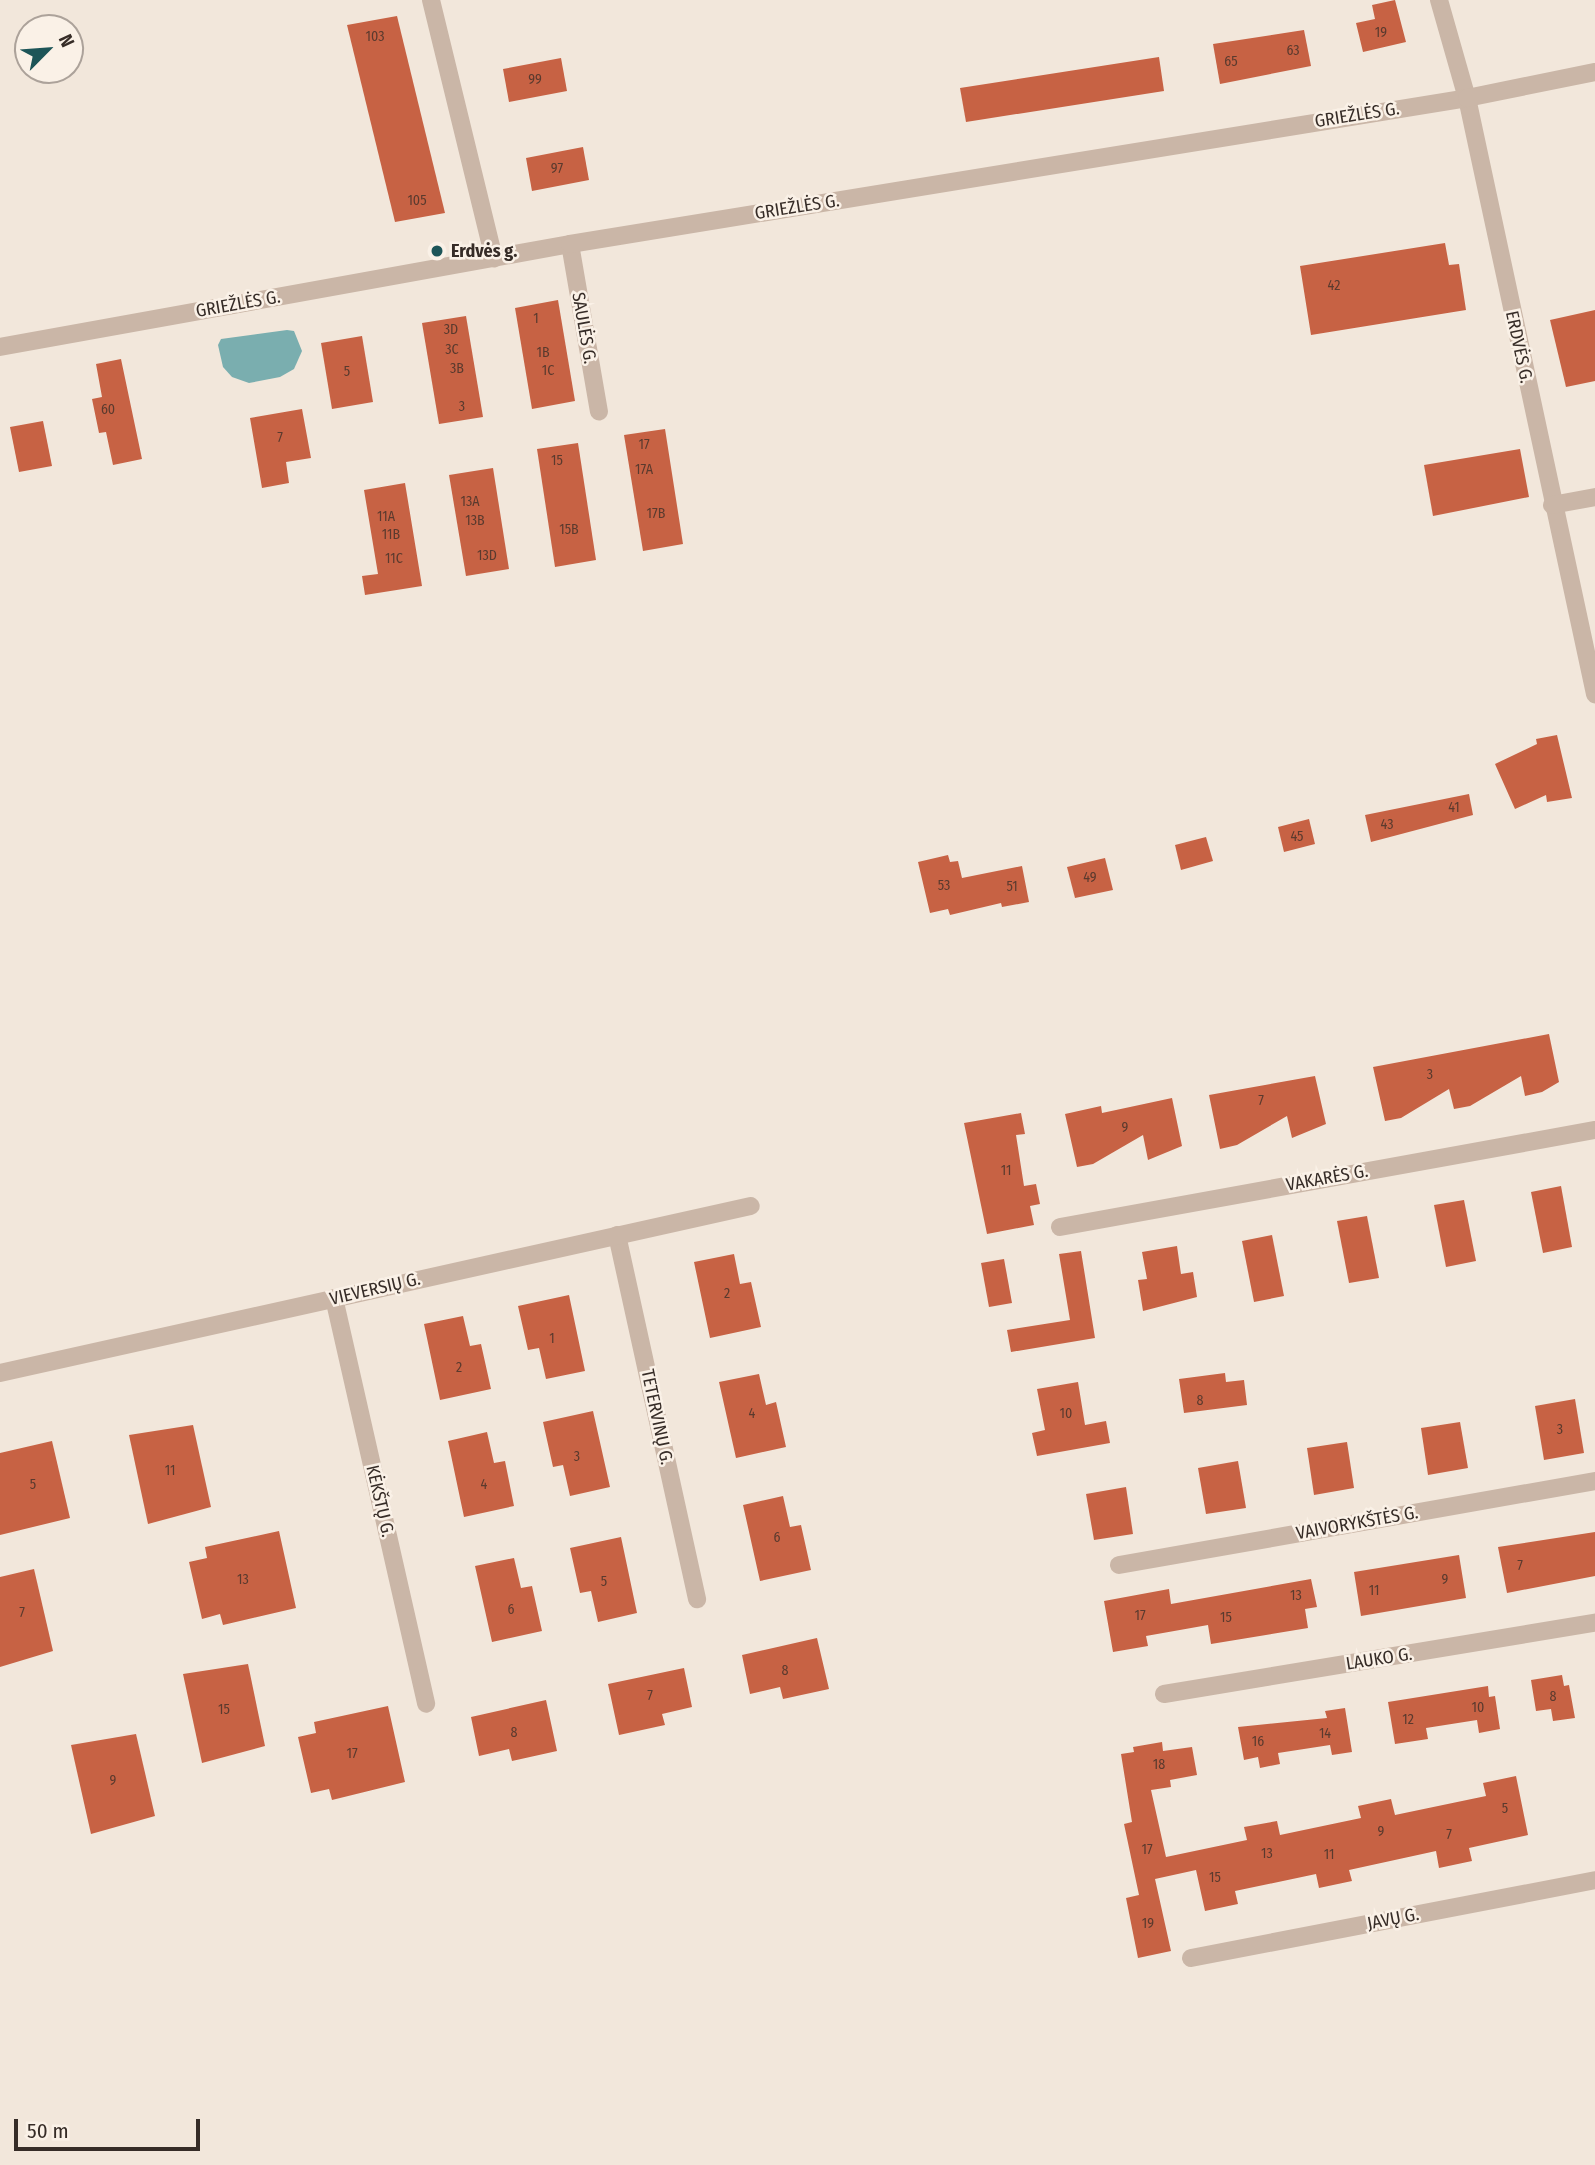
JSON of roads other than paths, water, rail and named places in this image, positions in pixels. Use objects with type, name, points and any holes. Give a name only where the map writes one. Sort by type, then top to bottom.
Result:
[{"type":"street","points":[[431,0],[494,258]]},
{"type":"street","name":"ERDVĖS G.","points":[[1439,0],[1467,98],[1552,505],[1595,694]]},
{"type":"street","name":"GRIEŽLĖS G.","points":[[0,347],[570,244],[1467,98],[1595,72]]},
{"type":"street","name":"SAULĖS G.","points":[[570,244],[599,412]]},
{"type":"street","points":[[1552,505],[1595,497]]},
{"type":"street","name":"VAKARĖS G.","points":[[1060,1227],[1595,1130]]},
{"type":"street","name":"VIEVERSIŲ G.","points":[[0,1373],[751,1206]]},
{"type":"street","name":"TETERVINŲ G.","points":[[617,1235],[697,1599]]},
{"type":"street","name":"KĖKŠTŲ G.","points":[[334,1298],[426,1704]]},
{"type":"street","name":"VAIVORYKŠTĖS G.","points":[[1119,1565],[1595,1481]]},
{"type":"street","name":"LAUKO G.","points":[[1164,1695],[1595,1623]]},
{"type":"street","name":"JAVŲ G.","points":[[1191,1958],[1595,1880]]},
{"type":"water","points":[[294,331],[302,351],[294,369],[280,377],[249,383],[232,377],[223,367],[218,345],[221,339]]},
{"type":"place","name":"Erdvės g.","points":[[437,251]]}]
